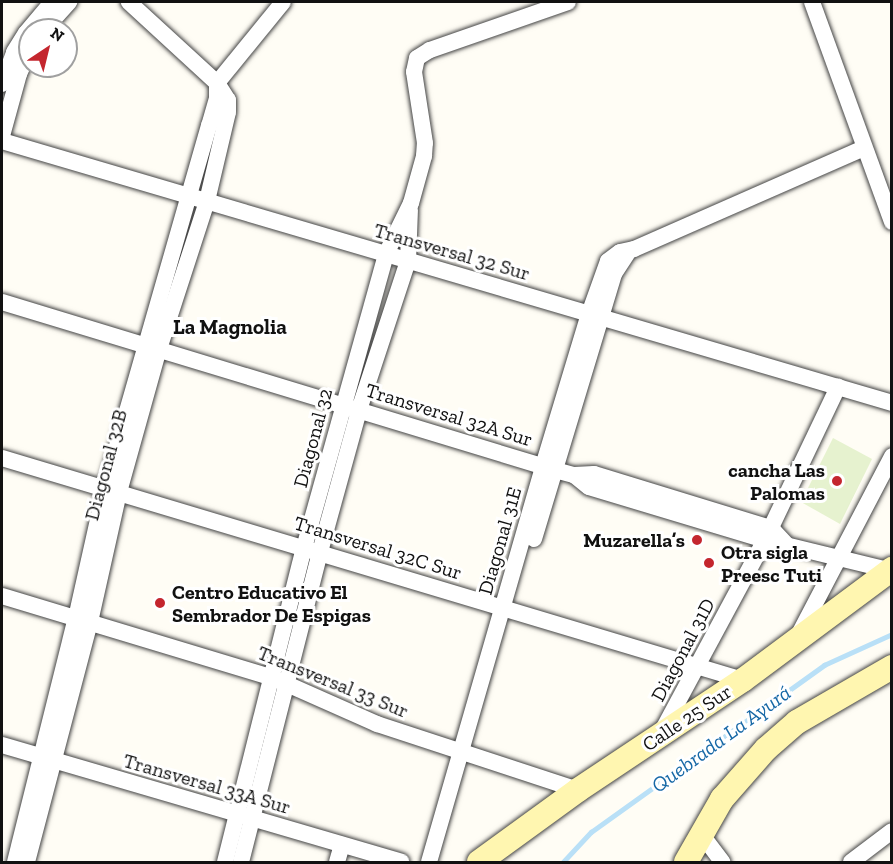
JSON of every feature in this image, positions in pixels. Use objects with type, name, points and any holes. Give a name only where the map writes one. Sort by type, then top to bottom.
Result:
[{"type":"main road","name":"Calle 25 Sur","points":[[479,862],[578,790],[658,739],[743,680],[891,571]]},
{"type":"main road","points":[[686,862],[722,800],[766,749],[797,722],[891,667]]},
{"type":"street","points":[[2,84],[14,52],[26,33],[52,2]]},
{"type":"street","points":[[55,18],[69,2]]},
{"type":"street","points":[[129,2],[217,83],[283,2]]},
{"type":"street","name":"Diagonal 32","points":[[351,407],[408,261],[411,203],[425,143],[414,72],[417,58],[430,50],[568,2]]},
{"type":"street","points":[[812,2],[891,222]]},
{"type":"street","points":[[2,136],[18,78]]},
{"type":"street","name":"Diagonal 32B","points":[[15,862],[47,759],[83,620],[112,490],[152,347],[188,196],[215,105],[217,83]]},
{"type":"street","name":"Diagonal 32B","points":[[152,347],[207,201],[228,112],[228,100],[217,83]]},
{"type":"street","name":"Transversal 32 Sur","points":[[2,141],[891,403]]},
{"type":"street","name":"Diagonal 31E","points":[[429,862],[464,754],[595,315],[617,267],[634,249],[864,148]]},
{"type":"street","name":"Diagonal 32","points":[[241,862],[245,817],[271,677],[312,550],[351,407],[386,254],[411,203]]},
{"type":"street","name":"Transversal 32A Sur","points":[[2,302],[549,468],[574,475],[594,474],[768,534],[787,544],[891,571]]},
{"type":"street","name":"Diagonal 31D","points":[[658,739],[768,534],[838,387]]},
{"type":"street","points":[[796,640],[891,456]]},
{"type":"street","name":"Transversal 32C Sur","points":[[2,458],[743,680]]},
{"type":"street","name":"Diagonal 32","points":[[225,862],[245,817],[287,683],[312,550]]},
{"type":"street","name":"Transversal 33 Sur","points":[[2,596],[271,677],[377,724],[578,790]]},
{"type":"street","name":"Transversal 33A Sur","points":[[2,745],[401,862]]},
{"type":"street","name":"Diagonal 31E","points":[[439,862],[464,754]]},
{"type":"street","name":"Diagonal 32B","points":[[27,862],[47,759]]},
{"type":"street","points":[[851,862],[891,831]]},
{"type":"street","points":[[702,835],[722,862]]},
{"type":"street","points":[[337,862],[342,845]]},
{"type":"green space","name":"cancha Las Palomas","points":[[833,438],[872,459],[840,524],[801,502]]},
{"type":"waterway","name":"Quebrada La Ayurá","points":[[563,862],[591,832],[824,665],[892,634]]},
{"type":"place","name":"cancha Las Palomas","points":[[837,481]]},
{"type":"place","name":"Muzarella’s","points":[[697,540]]},
{"type":"place","name":"Otra sigla Preesc Tuti","points":[[709,563]]},
{"type":"place","name":"Centro Educativo El Sembrador De Espigas","points":[[160,603]]},
{"type":"district","name":"La Magnolia","points":[[230,327]]}]
